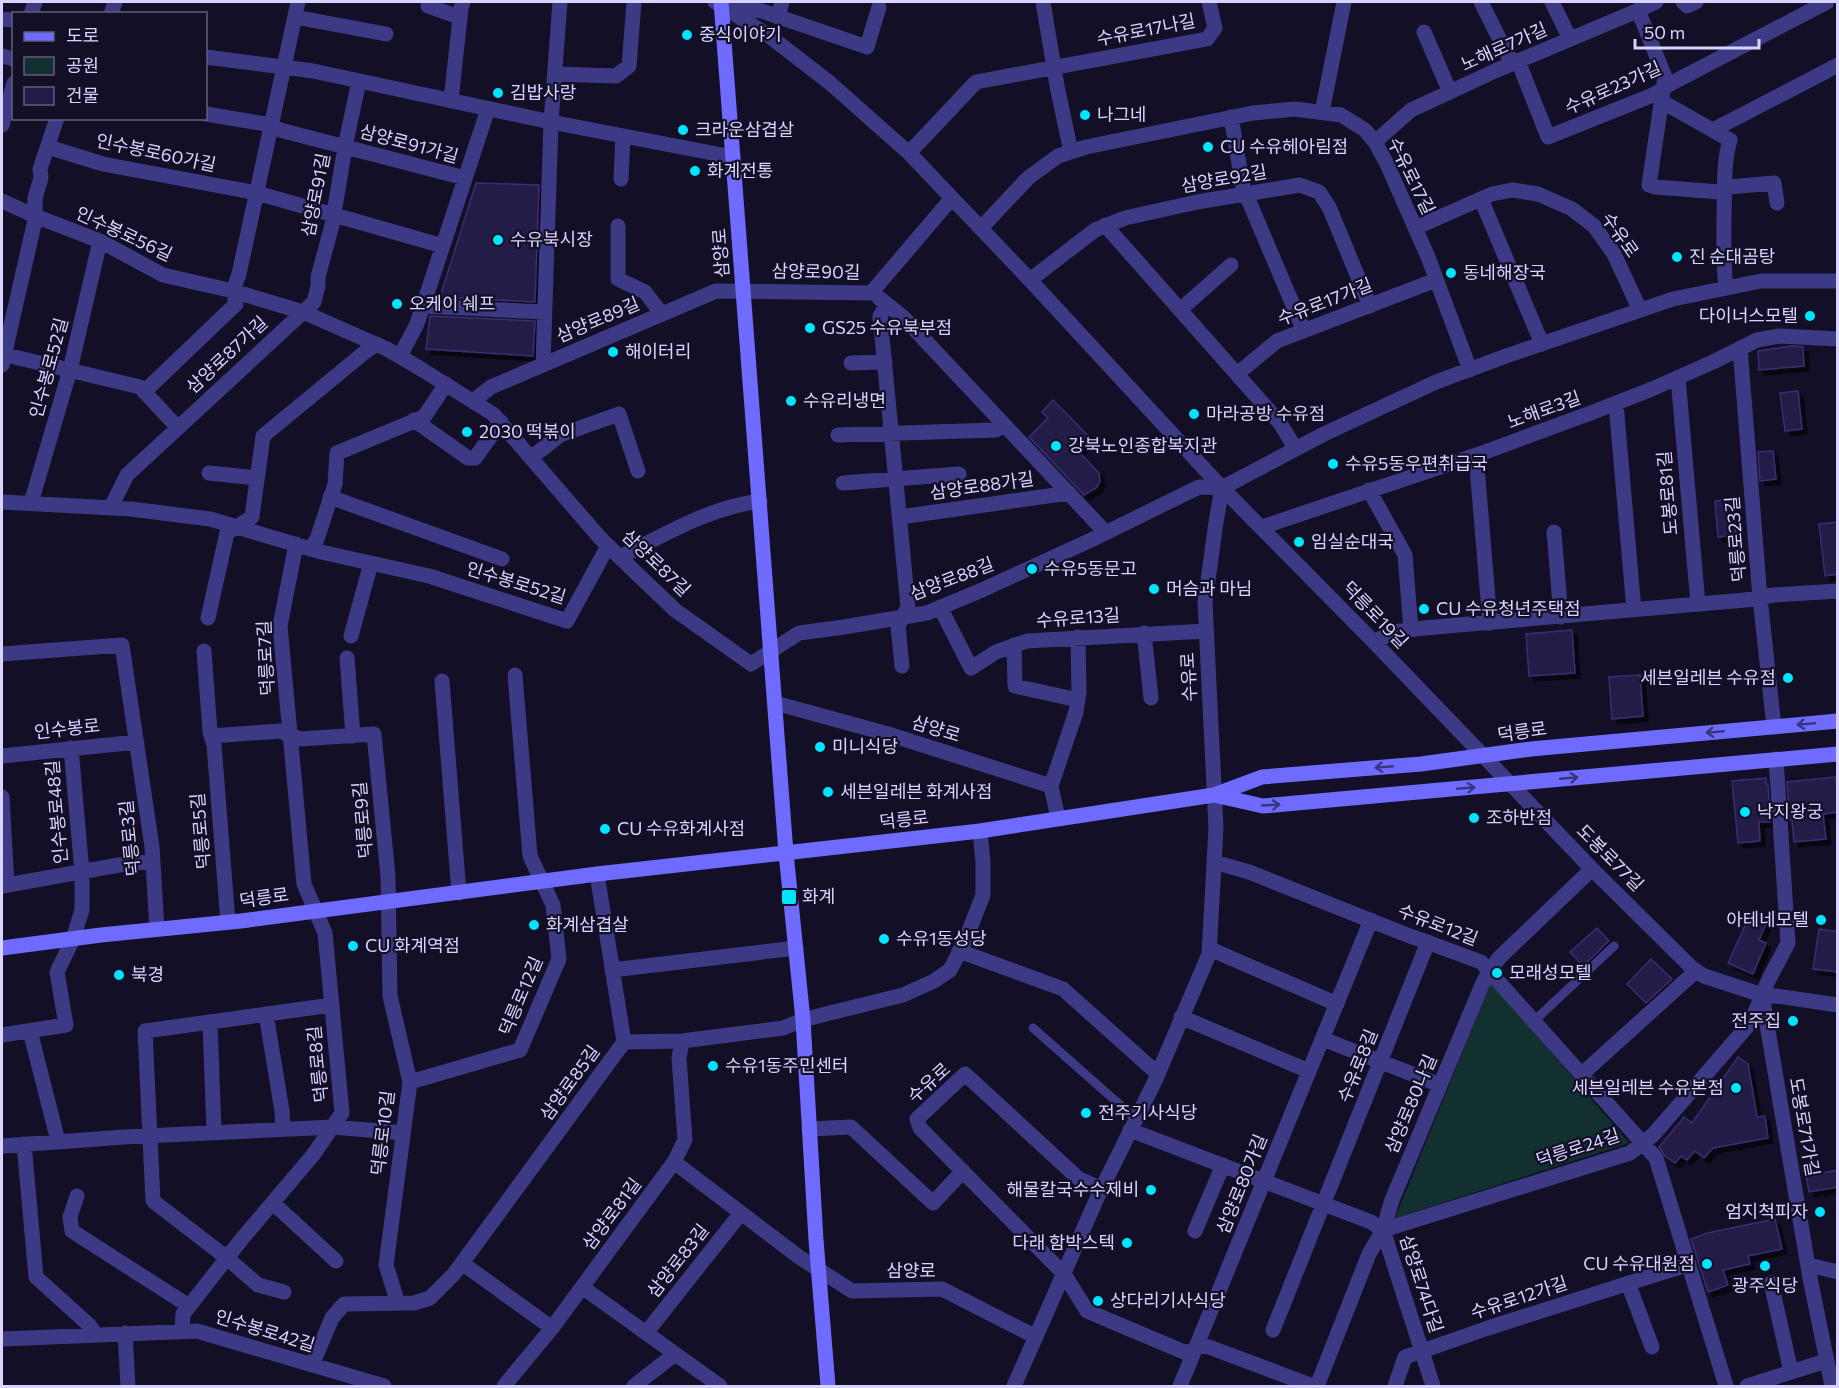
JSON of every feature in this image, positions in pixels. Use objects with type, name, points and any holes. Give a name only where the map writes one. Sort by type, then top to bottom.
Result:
[{"type":"main road","name":"삼양로","points":[[720,3],[786,853],[803,1020],[818,1268],[828,1386]]},
{"type":"main road","name":"덕릉로","points":[[2,948],[228,922],[597,874],[980,831],[1214,795],[1262,777],[1421,764],[1531,749],[1838,721]]},
{"type":"main road","name":"덕릉로","points":[[1214,795],[1263,806],[1838,754]]},
{"type":"street","points":[[144,392],[236,304],[233,291],[239,274],[298,2]]},
{"type":"street","points":[[451,101],[459,17],[463,2]]},
{"type":"street","points":[[543,365],[551,122],[560,2]]},
{"type":"street","points":[[555,74],[616,76],[629,66],[634,2]]},
{"type":"street","points":[[778,17],[782,2]]},
{"type":"street","points":[[1043,2],[1071,152]]},
{"type":"street","name":"수유로17나길","points":[[1054,68],[1207,39],[1215,28],[1209,2]]},
{"type":"street","points":[[1322,112],[1344,2]]},
{"type":"street","name":"수유로23가길","points":[[1481,2],[1508,56],[1520,66],[1548,137],[1653,95],[1662,95],[1827,2]]},
{"type":"street","points":[[1552,2],[1570,39]]},
{"type":"street","name":"노해로7가길","points":[[1375,142],[1411,110],[1656,2]]},
{"type":"street","points":[[1683,2],[1687,6],[1696,2]]},
{"type":"street","points":[[720,3],[762,12],[867,47],[879,7]]},
{"type":"street","points":[[720,3],[768,35],[830,83],[909,153],[1222,488],[1295,448],[1436,382],[1640,310],[1673,299],[1761,281],[1838,281]]},
{"type":"street","points":[[428,6],[459,17]]},
{"type":"street","points":[[1638,10],[1665,77],[1648,185],[1720,192],[1730,187],[1774,183],[1777,203]]},
{"type":"street","points":[[295,17],[386,34]]},
{"type":"street","points":[[1424,32],[1450,92]]},
{"type":"street","points":[[207,57],[285,67],[359,81],[551,122],[733,157]]},
{"type":"street","points":[[1713,130],[1838,65]]},
{"type":"street","points":[[909,153],[976,82],[1054,68]]},
{"type":"street","name":"삼양로91길","points":[[303,312],[314,302],[318,286],[359,81]]},
{"type":"street","points":[[2,125],[12,90]]},
{"type":"street","points":[[1662,95],[1730,140],[1725,189],[1724,270],[1726,288]]},
{"type":"street","name":"삼양로91가길","points":[[400,356],[416,326],[488,109]]},
{"type":"street","name":"수유로17길","points":[[981,228],[1028,178],[1058,156],[1086,147],[1253,113],[1295,109],[1341,115],[1365,130],[1375,142],[1387,164],[1436,280],[1470,370]]},
{"type":"street","points":[[207,114],[272,125],[280,130],[345,147]]},
{"type":"street","points":[[1231,117],[1243,187],[1304,331]]},
{"type":"street","points":[[56,120],[40,168],[41,178],[35,198],[35,216],[2,358],[70,370],[140,387],[178,428]]},
{"type":"street","points":[[621,179],[623,136]]},
{"type":"street","name":"인수봉로60가길","points":[[48,147],[103,164],[257,193],[334,214]]},
{"type":"street","name":"삼양로91가길","points":[[345,147],[465,178]]},
{"type":"street","name":"삼양로92길","points":[[1030,280],[1095,230],[1105,225],[1125,218],[1197,202],[1300,185],[1318,192],[1329,207],[1370,306]]},
{"type":"street","name":"수유로","points":[[1415,228],[1491,194],[1512,190],[1538,194],[1572,209],[1594,226],[1614,254],[1640,310]]},
{"type":"street","name":"삼양로90길","points":[[744,290],[871,292],[952,198]]},
{"type":"street","points":[[1481,199],[1542,344]]},
{"type":"street","name":"인수봉로56길","points":[[2,201],[100,241],[163,275],[233,291]]},
{"type":"street","points":[[334,214],[443,246]]},
{"type":"street","points":[[1105,225],[1280,423],[1295,448]]},
{"type":"street","points":[[618,226],[618,279],[645,292],[662,314]]},
{"type":"street","name":"인수봉로52길","points":[[31,503],[70,370],[100,241]]},
{"type":"street","points":[[1180,310],[1231,265]]},
{"type":"street","name":"수유로17가길","points":[[1237,375],[1277,342],[1436,280]]},
{"type":"street","name":"삼양로89길","points":[[473,401],[491,387],[716,291],[744,290]]},
{"type":"street","name":"삼양로87길","points":[[233,291],[303,312],[377,344],[493,414],[608,546],[675,610],[752,664],[771,650]]},
{"type":"street","points":[[871,292],[903,317],[1106,533]]},
{"type":"street","points":[[887,304],[880,316],[893,432],[908,607],[898,626],[902,666]]},
{"type":"street","points":[[423,306],[545,312]]},
{"type":"street","name":"삼양로87가길","points":[[111,507],[127,475],[303,312]]},
{"type":"street","name":"노해로3길","points":[[1262,527],[1476,455],[1616,404],[1678,378],[1757,340],[1780,336],[1838,339]]},
{"type":"street","points":[[208,618],[226,533],[252,517],[263,436],[377,344]]},
{"type":"street","name":"덕릉로23길","points":[[1740,348],[1760,597],[1774,727]]},
{"type":"street","points":[[851,363],[885,362]]},
{"type":"street","name":"도봉로81길","points":[[1678,378],[1698,604]]},
{"type":"street","points":[[303,546],[317,539],[335,484],[337,453],[424,417],[446,384]]},
{"type":"street","points":[[1616,404],[1634,610]]},
{"type":"street","points":[[532,457],[560,435],[619,414],[638,471]]},
{"type":"street","points":[[414,420],[468,458],[475,458],[501,422]]},
{"type":"street","points":[[838,435],[996,430],[1003,424]]},
{"type":"street","points":[[1476,455],[1490,623]]},
{"type":"street","points":[[209,473],[257,478]]},
{"type":"street","name":"삼양로88가길","points":[[843,483],[959,474]]},
{"type":"street","name":"삼양로88길","points":[[771,650],[799,633],[927,613],[1106,533],[1199,487],[1222,488]]},
{"type":"street","name":"수유로","points":[[1014,1386],[1102,1189],[1158,1074],[1209,954],[1216,828],[1205,602],[1215,522],[1222,488]]},
{"type":"street","name":"덕릉로19길","points":[[1222,488],[1498,771]]},
{"type":"street","points":[[1370,490],[1405,555],[1411,630]]},
{"type":"street","name":"삼양로88가길","points":[[900,518],[1069,493]]},
{"type":"street","points":[[330,497],[502,559]]},
{"type":"street","points":[[620,557],[712,512],[737,504],[760,501]]},
{"type":"street","name":"인수봉로52길","points":[[2,502],[111,507],[210,519],[303,546],[429,576],[567,621],[608,546]]},
{"type":"street","points":[[1554,532],[1562,617]]},
{"type":"street","name":"덕릉로7길","points":[[303,546],[280,626],[304,884],[316,911]]},
{"type":"street","points":[[351,636],[371,563]]},
{"type":"street","points":[[1374,642],[1393,632],[1411,630],[1838,591]]},
{"type":"street","name":"수유로13길","points":[[939,607],[971,668],[996,652],[1027,641],[1206,631]]},
{"type":"street","name":"수유로13길","points":[[1144,633],[1151,698]]},
{"type":"street","points":[[1058,818],[1052,786],[1076,712],[1079,692],[1078,637]]},
{"type":"street","name":"덕릉로3길","points":[[2,654],[122,645],[153,861],[157,929]]},
{"type":"street","name":"수유로13길","points":[[1014,645],[1015,686],[1077,700]]},
{"type":"street","name":"덕릉로5길","points":[[204,651],[228,922]]},
{"type":"street","points":[[212,736],[280,731],[300,739],[352,736],[347,658]]},
{"type":"street","points":[[515,675],[530,856],[542,882]]},
{"type":"street","points":[[442,681],[459,893]]},
{"type":"street","name":"삼양로","points":[[775,703],[888,734],[1052,786]]},
{"type":"street","name":"덕릉로9길","points":[[352,736],[374,734],[387,876],[387,902]]},
{"type":"street","name":"인수봉로","points":[[2,756],[137,742]]},
{"type":"street","name":"인수봉로48길","points":[[71,748],[82,872]]},
{"type":"street","name":"덕릉로24길","points":[[1383,1230],[1630,1153],[1653,1135],[1751,1022],[1788,943],[1776,759]]},
{"type":"street","name":"도봉로77길","points":[[1498,771],[1592,869],[1696,971],[1704,976],[1762,995],[1838,1005]]},
{"type":"street","name":"인수봉로48길","points":[[2,797],[4,885],[153,861]]},
{"type":"street","points":[[803,1020],[903,995],[934,981],[950,970],[983,895],[980,831]]},
{"type":"street","name":"수유로12길","points":[[1214,862],[1249,872],[1481,962],[1656,1158],[1726,1386]]},
{"type":"street","name":"삼양로80나길","points":[[1315,1386],[1370,1254],[1383,1230],[1392,1200],[1489,971],[1500,957],[1592,869]]},
{"type":"street","points":[[2,1035],[66,1025],[57,972],[73,939],[82,910],[82,872]]},
{"type":"street","points":[[597,874],[624,1042]]},
{"type":"street","name":"덕릉로12길","points":[[410,1082],[520,1050],[559,959],[553,905],[542,882]]},
{"type":"street","name":"덕릉로10길","points":[[387,902],[390,996],[410,1082],[386,1265],[396,1297]]},
{"type":"street","name":"덕릉로8길","points":[[182,1332],[183,1314],[313,1155],[342,1113],[325,933],[316,911]]},
{"type":"street","name":"삼양로80가길","points":[[1180,1386],[1371,920]]},
{"type":"street","name":"수유로8길","points":[[1273,1330],[1428,942]]},
{"type":"street","points":[[612,970],[796,948]]},
{"type":"street","points":[[1210,949],[1337,1004]]},
{"type":"street","points":[[959,951],[1063,988],[1158,1074]]},
{"type":"street","points":[[1581,1075],[1696,971]]},
{"type":"street","name":"도봉로71가길","points":[[1762,995],[1808,1265],[1832,1386]]},
{"type":"street","name":"덕릉로8길","points":[[149,1135],[145,1031],[332,1005]]},
{"type":"street","points":[[266,1014],[283,1129]]},
{"type":"street","points":[[1181,1017],[1309,1071]]},
{"type":"street","name":"삼양로85길","points":[[312,1365],[332,1318],[344,1304],[414,1303],[430,1298],[462,1263],[624,1042],[682,1041],[783,1028],[803,1020]]},
{"type":"street","points":[[210,1023],[214,1132]]},
{"type":"street","points":[[30,1031],[58,1142]]},
{"type":"street","points":[[1323,1039],[1440,1085]]},
{"type":"street","name":"삼양로81길","points":[[504,1386],[552,1328],[674,1162],[684,1140],[685,1125],[679,1058],[682,1041]]},
{"type":"street","name":"수유로","points":[[1102,1189],[1079,1179],[965,1074],[917,1119],[920,1128],[1064,1274],[1087,1311],[1184,1352],[1196,1348]]},
{"type":"street","points":[[1133,1125],[1222,1165],[1371,1222],[1383,1230]]},
{"type":"street","points":[[2,1146],[149,1135],[333,1127],[403,1133]]},
{"type":"street","points":[[809,1129],[850,1127],[933,1203],[963,1172]]},
{"type":"street","points":[[149,1135],[153,1201],[258,1285],[284,1292]]},
{"type":"street","points":[[24,1144],[36,1277],[89,1325],[96,1335]]},
{"type":"street","name":"삼양로","points":[[674,1162],[799,1257],[852,1291],[942,1289],[1036,1337]]},
{"type":"street","points":[[1194,1231],[1222,1165]]},
{"type":"street","points":[[77,1196],[70,1217],[72,1231],[189,1306]]},
{"type":"street","points":[[273,1203],[336,1261]]},
{"type":"street","name":"삼양로83길","points":[[646,1333],[741,1213]]},
{"type":"street","name":"삼양로74다길","points":[[1383,1230],[1433,1386]]},
{"type":"street","points":[[462,1263],[552,1328]]},
{"type":"street","name":"수유로12가길","points":[[1422,1351],[1689,1264]]},
{"type":"street","points":[[1808,1265],[1838,1272]]},
{"type":"street","points":[[1628,1283],[1652,1347]]},
{"type":"street","points":[[1771,1283],[1791,1372]]},
{"type":"street","points":[[582,1287],[715,1385]]},
{"type":"street","name":"인수봉로42길","points":[[2,1339],[197,1331],[384,1386]]},
{"type":"street","points":[[125,1333],[128,1386]]},
{"type":"street","points":[[1196,1348],[1209,1347],[1315,1386]]},
{"type":"street","name":"삼양로74다길","points":[[1395,1386],[1405,1357],[1422,1351]]},
{"type":"street","points":[[633,1386],[675,1354]]},
{"type":"street","points":[[1747,1386],[1826,1361]]},
{"type":"lane","points":[[1534,1021],[1614,946]]},
{"type":"lane","points":[[1033,1028],[1133,1125]]},
{"type":"green space","points":[[1491,982],[1629,1143],[1395,1218]]},
{"type":"building","name":"수유북시장","points":[[476,183],[539,185],[535,302],[440,297]]},
{"type":"building","points":[[430,316],[535,321],[533,356],[426,349]]},
{"type":"building","points":[[1791,346],[1803,347],[1804,366],[1759,370],[1758,351]]},
{"type":"building","points":[[1798,391],[1802,429],[1785,431],[1780,393]]},
{"type":"building","name":"강북노인종합복지관","points":[[1053,400],[1091,439],[1078,451],[1099,473],[1100,482],[1096,488],[1084,495],[1029,437],[1048,418],[1042,412]]},
{"type":"building","points":[[1773,451],[1776,479],[1760,481],[1758,452]]},
{"type":"building","points":[[1733,499],[1736,535],[1718,537],[1715,501]]},
{"type":"building","points":[[1838,522],[1838,574],[1825,576],[1819,524]]},
{"type":"building","points":[[1572,630],[1575,673],[1529,676],[1526,634]]},
{"type":"building","points":[[1640,675],[1643,716],[1612,719],[1609,677]]},
{"type":"building","points":[[1836,777],[1838,812],[1823,814],[1826,839],[1794,842],[1787,782]]},
{"type":"building","points":[[1766,778],[1770,822],[1759,822],[1760,841],[1738,843],[1732,781]]},
{"type":"building","points":[[1749,917],[1766,924],[1759,940],[1766,943],[1753,974],[1728,963]]},
{"type":"building","points":[[1597,928],[1609,941],[1583,966],[1570,952]]},
{"type":"building","points":[[1819,929],[1838,932],[1838,972],[1813,969]]},
{"type":"building","points":[[1651,959],[1672,979],[1646,1003],[1627,984]]},
{"type":"building","points":[[1738,1057],[1748,1064],[1757,1117],[1765,1116],[1768,1138],[1713,1148],[1704,1158],[1695,1151],[1687,1160],[1681,1156],[1675,1163],[1665,1156],[1659,1147],[1684,1117],[1692,1123]]},
{"type":"building","points":[[1838,1170],[1838,1187],[1809,1192],[1806,1176]]},
{"type":"building","points":[[1775,1219],[1782,1249],[1748,1256],[1750,1264],[1723,1270],[1728,1285],[1708,1292],[1691,1239],[1708,1233]]},
{"type":"place","name":"중식이야기","points":[[687,35]]},
{"type":"place","name":"김밥사랑","points":[[498,93]]},
{"type":"place","name":"나그네","points":[[1085,115]]},
{"type":"place","name":"크라운삼겹살","points":[[683,130]]},
{"type":"place","name":"CU 수유헤아림점","points":[[1208,147]]},
{"type":"place","name":"화계전통","points":[[695,171]]},
{"type":"place","name":"수유북시장","points":[[498,240]]},
{"type":"place","name":"진 순대곰탕","points":[[1677,257]]},
{"type":"place","name":"동네해장국","points":[[1451,273]]},
{"type":"place","name":"오케이 쉐프","points":[[397,304]]},
{"type":"place","name":"다이너스모텔","points":[[1810,316]]},
{"type":"place","name":"GS25 수유북부점","points":[[810,328]]},
{"type":"place","name":"해이터리","points":[[613,352]]},
{"type":"place","name":"수유리냉면","points":[[791,401]]},
{"type":"place","name":"마라공방 수유점","points":[[1194,414]]},
{"type":"place","name":"2030 떡볶이","points":[[467,432]]},
{"type":"place","name":"강북노인종합복지관","points":[[1056,446]]},
{"type":"place","name":"수유5동우편취급국","points":[[1333,464]]},
{"type":"place","name":"임실순대국","points":[[1299,542]]},
{"type":"place","name":"수유5동문고","points":[[1032,569]]},
{"type":"place","name":"머슴과 마님","points":[[1154,589]]},
{"type":"place","name":"CU 수유청년주택점","points":[[1424,609]]},
{"type":"place","name":"세븐일레븐 수유점","points":[[1788,678]]},
{"type":"place","name":"미니식당","points":[[820,747]]},
{"type":"place","name":"세븐일레븐 화계사점","points":[[828,792]]},
{"type":"place","name":"낙지왕궁","points":[[1745,812]]},
{"type":"place","name":"조하반점","points":[[1474,818]]},
{"type":"place","name":"CU 수유화계사점","points":[[605,829]]},
{"type":"place","name":"화계","points":[[789,897]]},
{"type":"place","name":"아테네모텔","points":[[1821,920]]},
{"type":"place","name":"화계삼겹살","points":[[534,925]]},
{"type":"place","name":"수유1동성당","points":[[884,939]]},
{"type":"place","name":"CU 화계역점","points":[[353,946]]},
{"type":"place","name":"모래성모텔","points":[[1497,973]]},
{"type":"place","name":"북경","points":[[119,975]]},
{"type":"place","name":"전주집","points":[[1793,1021]]},
{"type":"place","name":"수유1동주민센터","points":[[713,1066]]},
{"type":"place","name":"세븐일레븐 수유본점","points":[[1736,1088]]},
{"type":"place","name":"전주기사식당","points":[[1086,1113]]},
{"type":"place","name":"해물칼국수수제비","points":[[1151,1190]]},
{"type":"place","name":"엄지척피자","points":[[1820,1212]]},
{"type":"place","name":"다래 함박스텍","points":[[1127,1243]]},
{"type":"place","name":"CU 수유대원점","points":[[1707,1264]]},
{"type":"place","name":"광주식당","points":[[1765,1266]]},
{"type":"place","name":"상다리기사식당","points":[[1098,1301]]}]
